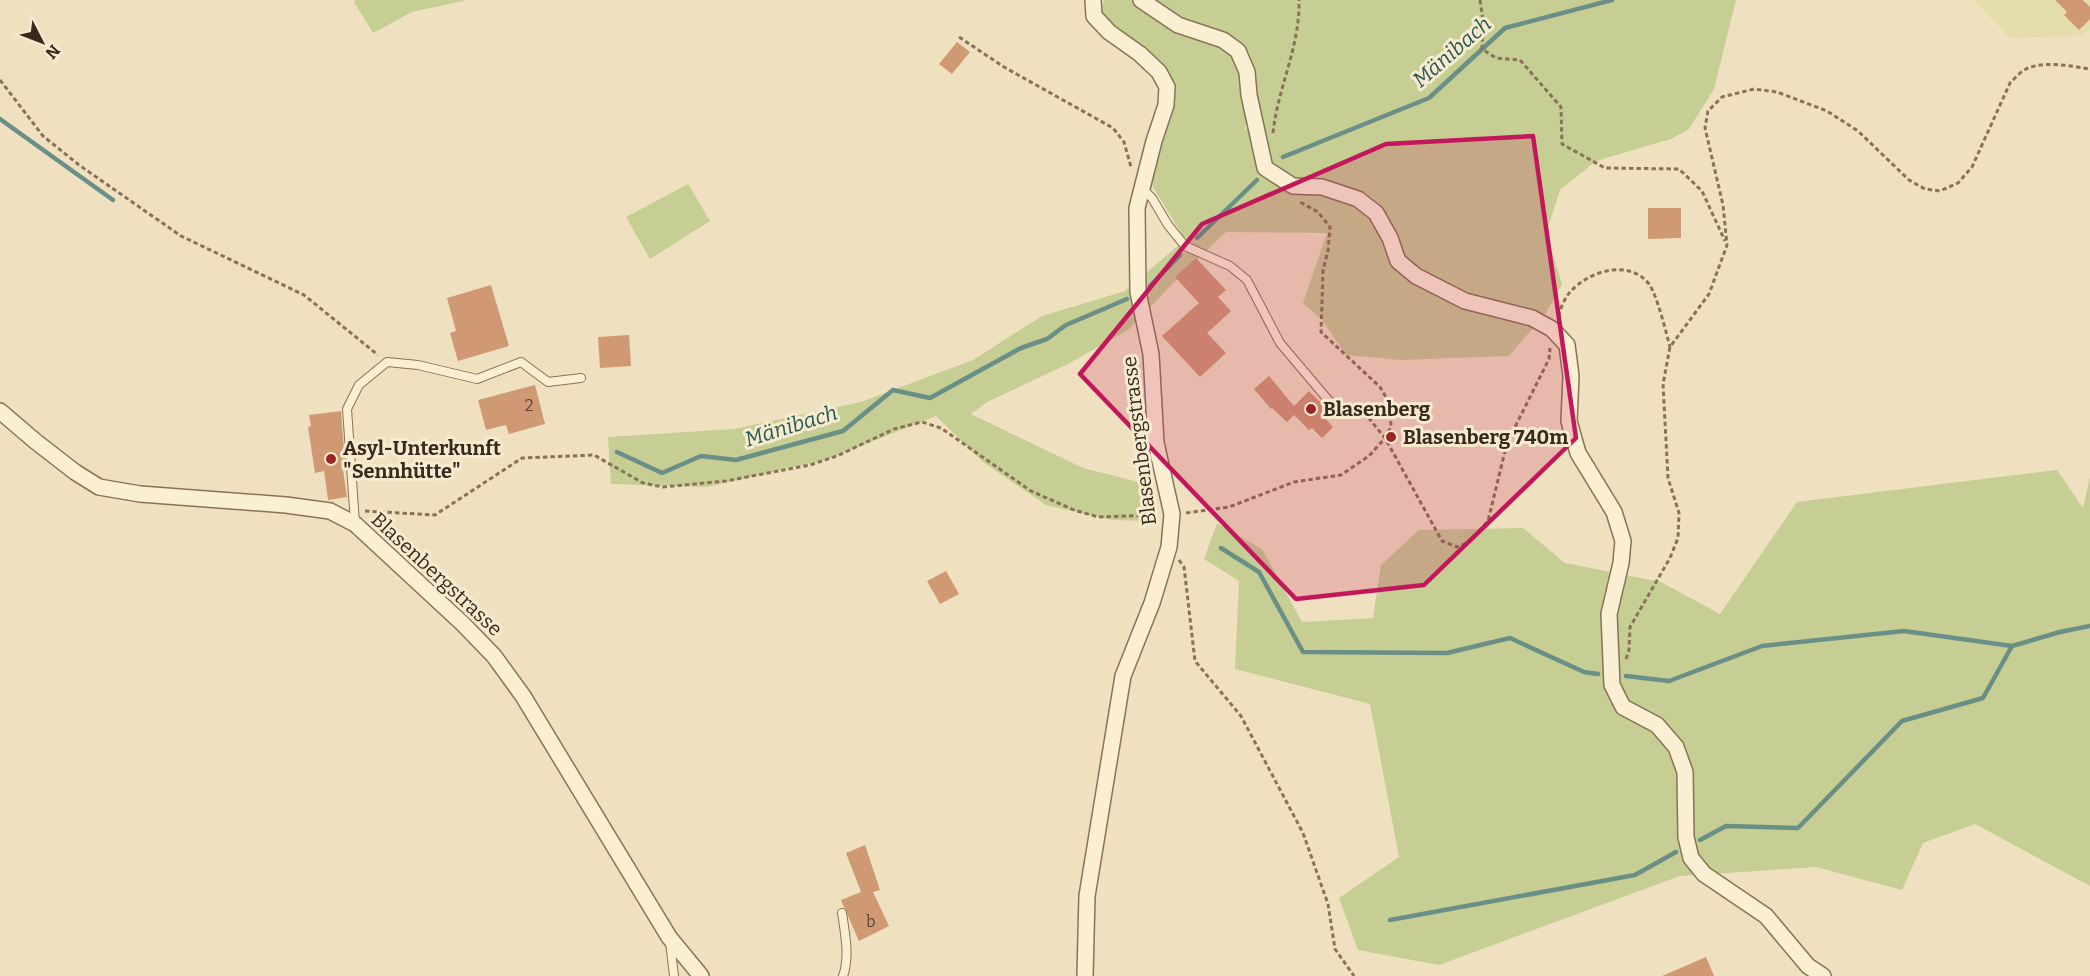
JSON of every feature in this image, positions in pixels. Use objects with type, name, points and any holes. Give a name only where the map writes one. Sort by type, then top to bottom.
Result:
[{"type":"street","name":"Blasenbergstrasse","points":[[1085,976],[1087,896],[1123,676],[1152,603],[1169,547],[1172,514],[1156,443],[1151,354],[1138,292],[1137,208],[1166,105],[1167,87],[1159,72],[1140,54],[1109,32],[1094,16],[1093,0]]},
{"type":"street","points":[[1141,0],[1178,25],[1223,40],[1239,51],[1247,72],[1249,95],[1265,168],[1293,186],[1322,187],[1358,199],[1376,213],[1390,238],[1398,261],[1416,276],[1466,301],[1532,318],[1552,329],[1567,345],[1570,375],[1569,421],[1578,453],[1614,512],[1623,541],[1621,563],[1609,614],[1612,685],[1623,706],[1657,725],[1676,747],[1685,772],[1686,837],[1691,858],[1704,874],[1766,916],[1808,966],[1823,976]]},
{"type":"street","name":"Blasenbergstrasse","points":[[0,411],[59,460],[99,487],[140,494],[286,505],[355,517],[494,656],[523,696],[669,937],[701,976]]},
{"type":"lane","points":[[1142,188],[1152,198],[1168,225],[1185,246],[1230,266],[1247,280],[1280,344],[1329,402],[1345,408]]},
{"type":"lane","points":[[355,517],[347,408],[359,386],[387,362],[418,365],[477,379],[521,362],[548,382],[581,378]]},
{"type":"lane","points":[[842,913],[846,937],[846,969],[843,976]]},
{"type":"lane","points":[[669,937],[674,976]]},
{"type":"path","points":[[1273,137],[1284,79],[1295,49],[1299,0]]},
{"type":"path","points":[[1480,0],[1483,20],[1482,49],[1496,58],[1520,60],[1561,107],[1562,144],[1605,168],[1679,169],[1702,192],[1727,245]]},
{"type":"path","points":[[959,37],[1004,67],[1113,128],[1124,142],[1131,169]]},
{"type":"path","points":[[1612,675],[1625,663],[1629,650],[1630,627],[1670,558],[1678,538],[1679,513],[1668,478],[1663,384],[1670,347],[1709,294],[1727,245],[1723,206],[1704,128],[1708,111],[1722,97],[1754,89],[1777,92],[1827,111],[1858,131],[1909,180],[1925,189],[1940,190],[1958,183],[1972,166],[2010,83],[2019,74],[2028,68],[2049,65],[2090,69]]},
{"type":"path","points":[[0,81],[43,136],[79,165],[181,236],[304,295],[387,362]]},
{"type":"path","points":[[355,517],[435,514],[522,458],[594,455],[643,483],[663,487],[726,481],[810,465],[837,456],[894,429],[922,422],[941,428],[1030,491],[1074,510],[1098,517],[1172,514],[1229,507],[1294,482],[1341,475],[1369,456],[1384,438],[1391,427],[1390,404],[1380,387],[1321,332],[1323,270],[1328,251],[1330,227],[1318,212],[1298,201]]},
{"type":"path","points":[[1345,408],[1367,416],[1384,438],[1442,541],[1457,548],[1469,542],[1488,521],[1507,443],[1549,359],[1552,329],[1569,292],[1586,279],[1612,268],[1636,272],[1651,286],[1670,347]]},
{"type":"path","points":[[1169,547],[1184,567],[1195,661],[1241,716],[1303,833],[1328,904],[1335,950],[1354,976]]},
{"type":"highlighted area","points":[[1533,136],[1576,438],[1424,585],[1296,599],[1080,374],[1202,224],[1386,144]]},
{"type":"shaded area","points":[[1973,0],[2090,0],[2090,30],[2081,36],[2010,38]]},
{"type":"green space","points":[[355,0],[467,0],[412,12],[373,33],[354,2]]},
{"type":"green space","points":[[1104,0],[1131,0],[1148,13],[1228,53],[1242,68],[1247,117],[1245,130],[1261,126],[1249,52],[1177,18],[1152,0],[1736,0],[1714,89],[1689,129],[1671,139],[1596,161],[1560,190],[1546,233],[1562,284],[1546,313],[1509,356],[1401,360],[1346,355],[1322,320],[1303,303],[1327,233],[1226,232],[1128,330],[1068,364],[987,402],[971,414],[1083,468],[1150,485],[1145,521],[1112,520],[1046,505],[983,462],[936,416],[828,459],[707,487],[611,484],[608,437],[734,429],[861,402],[973,360],[1042,316],[1125,291],[1187,238],[1183,236],[1153,187],[1150,168],[1174,103],[1175,87],[1163,65],[1114,29],[1101,11]]},
{"type":"green space","points":[[688,184],[710,221],[650,259],[626,217]]},
{"type":"green space","points":[[2057,470],[2083,508],[2090,477],[2090,886],[1975,824],[1923,843],[1902,890],[1816,867],[1680,876],[1439,965],[1358,950],[1339,898],[1399,857],[1370,704],[1235,669],[1239,581],[1204,559],[1217,523],[1262,549],[1302,622],[1373,618],[1381,565],[1419,530],[1523,528],[1565,563],[1661,582],[1720,614],[1797,502]]},
{"type":"building","points":[[2055,0],[2083,0],[2090,7],[2090,19],[2079,30],[2064,15],[2067,12]]},
{"type":"building","points":[[957,42],[970,52],[952,74],[939,64]]},
{"type":"building","points":[[1648,208],[1681,208],[1681,238],[1648,239]]},
{"type":"building","points":[[1196,258],[1226,290],[1218,297],[1231,311],[1207,333],[1226,353],[1200,377],[1162,336],[1199,303],[1175,277]]},
{"type":"building","points":[[491,285],[509,346],[458,361],[450,333],[456,331],[447,298]]},
{"type":"building","points":[[629,335],[631,366],[600,368],[598,337]]},
{"type":"building","points":[[1269,376],[1294,406],[1309,391],[1329,411],[1323,416],[1333,427],[1322,438],[1312,428],[1309,430],[1294,415],[1287,422],[1271,409],[1254,389]]},
{"type":"building","points":[[535,385],[545,424],[509,434],[506,425],[486,430],[478,400]]},
{"type":"building","name":"Asyl-Unterkunft \"Sennhütte\"","points":[[341,411],[345,462],[342,463],[347,497],[328,500],[324,471],[315,473],[308,427],[311,426],[309,415]]},
{"type":"building","points":[[946,571],[959,594],[940,604],[927,581]]},
{"type":"building","points":[[865,845],[880,890],[873,892],[889,926],[859,941],[841,900],[861,892],[846,853]]},
{"type":"building","points":[[1706,957],[1714,976],[1662,976]]},
{"type":"waterway","name":"Mänibach","points":[[1283,157],[1429,98],[1505,28],[1612,0]]},
{"type":"waterway","points":[[0,119],[113,200]]},
{"type":"waterway","name":"Mänibach","points":[[1197,238],[1257,180]]},
{"type":"waterway","name":"Mänibach","points":[[1150,286],[1180,255]]},
{"type":"waterway","name":"Mänibach","points":[[617,452],[662,473],[701,456],[736,460],[843,431],[893,390],[930,398],[1021,348],[1047,339],[1066,325],[1127,299]]},
{"type":"waterway","points":[[1221,548],[1259,572],[1303,652],[1447,653],[1510,638],[1584,672],[1598,674]]},
{"type":"waterway","points":[[1626,676],[1669,681],[1762,646],[1904,631],[2012,646],[2090,626]]},
{"type":"waterway","points":[[1700,840],[1726,826],[1798,828],[1902,721],[1983,698],[2012,646]]},
{"type":"waterway","points":[[1390,920],[1635,875],[1676,852]]},
{"type":"place","name":"Blasenberg","points":[[1311,409]]},
{"type":"place","name":"Blasenberg 740m","points":[[1391,437]]},
{"type":"place","name":"Asyl-Unterkunft \"Sennhütte\"","points":[[331,459]]}]
